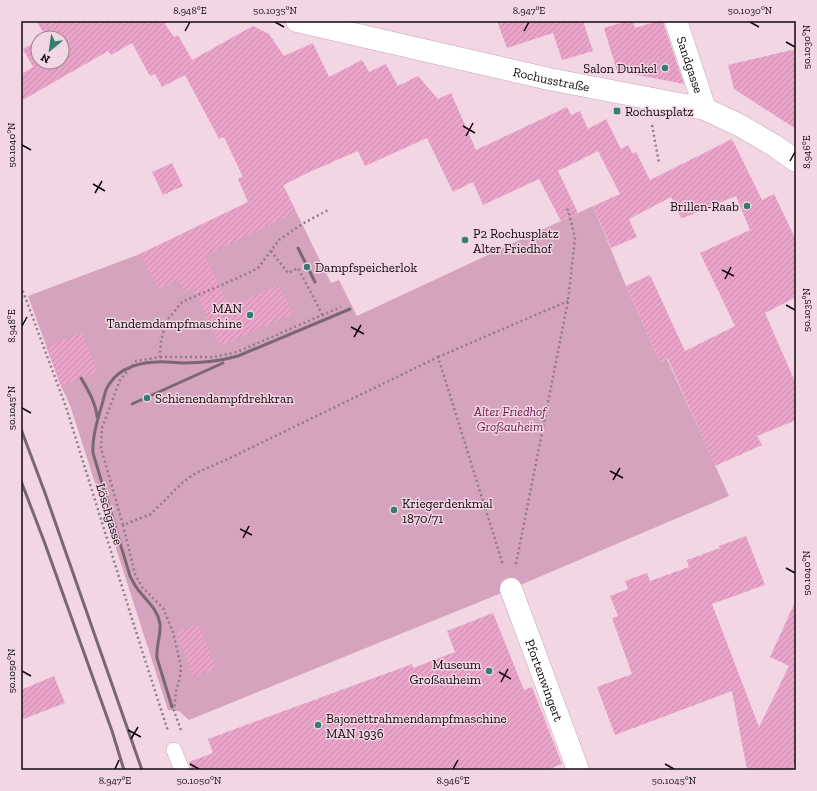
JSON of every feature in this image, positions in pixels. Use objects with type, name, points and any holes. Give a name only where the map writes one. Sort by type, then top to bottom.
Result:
[{"type":"street","name":"Rochusstraße","points":[[297,21],[549,79],[705,109],[739,125],[796,160]]},
{"type":"street","name":"Sandgasse","points":[[676,21],[705,109]]},
{"type":"street","name":"Pfortenwingert","points":[[511,589],[578,770]]},
{"type":"lane","points":[[174,750],[182,770]]},
{"type":"path","points":[[647,97],[659,163]]},
{"type":"path","points":[[511,589],[568,301],[575,238],[567,208]]},
{"type":"path","points":[[160,357],[161,340],[167,320],[182,302],[258,268],[279,240],[302,224],[330,209]]},
{"type":"path","points":[[271,251],[288,273],[298,268],[323,316]]},
{"type":"path","name":"Löschgasse","points":[[21,286],[66,407],[174,750]]},
{"type":"path","points":[[122,525],[150,514],[183,482],[196,473],[438,357],[568,301]]},
{"type":"path","points":[[174,710],[181,667],[173,632],[163,608],[142,587],[135,574],[101,448],[102,428],[120,380],[136,361],[160,357],[214,357],[237,352],[341,307]]},
{"type":"path","points":[[438,357],[511,589]]},
{"type":"green space","name":"Alter Friedhof Großauheim","points":[[333,162],[283,185],[331,283],[339,280],[357,316],[593,206],[626,286],[660,362],[667,359],[729,496],[511,589],[189,720],[179,711],[168,710],[70,405],[61,386],[28,296],[140,254],[248,202],[238,179]]},
{"type":"building","points":[[36,21],[169,21],[165,24],[174,37],[178,35],[192,60],[253,26],[269,34],[284,56],[313,43],[329,77],[362,60],[369,72],[386,64],[398,86],[418,76],[438,99],[451,93],[476,150],[567,107],[571,115],[580,111],[588,129],[606,119],[621,149],[628,145],[633,154],[636,152],[650,180],[732,139],[762,200],[774,194],[796,240],[796,297],[765,313],[796,384],[796,420],[757,436],[762,445],[715,466],[668,359],[683,352],[660,362],[626,286],[650,275],[685,351],[735,326],[700,253],[750,230],[736,196],[683,218],[681,218],[671,197],[629,219],[637,237],[611,248],[593,206],[620,194],[598,151],[558,171],[578,213],[561,221],[539,179],[483,205],[473,182],[453,192],[427,138],[365,166],[358,151],[283,185],[296,212],[205,256],[229,307],[279,285],[293,314],[220,346],[193,287],[184,292],[179,280],[158,289],[140,254],[249,202],[238,179],[243,177],[224,137],[219,139],[185,75],[162,87],[155,74],[150,76],[132,43],[111,55],[108,51],[21,101],[21,74],[30,69],[30,70],[70,70],[70,30],[42,30]]},
{"type":"building","points":[[497,21],[583,21],[593,51],[562,60],[553,33],[507,48]]},
{"type":"building","points":[[627,21],[633,21],[635,28],[658,21],[664,21],[664,25],[684,84],[617,71],[604,28]]},
{"type":"building","points":[[30,45],[30,62],[23,49]]},
{"type":"building","points":[[796,49],[796,129],[734,89],[728,65]]},
{"type":"building","points":[[172,163],[183,186],[163,195],[152,172]]},
{"type":"building","points":[[82,333],[97,372],[61,386],[46,346]]},
{"type":"building","points":[[746,536],[765,585],[712,604],[759,727],[789,666],[770,657],[796,600],[796,760],[792,770],[747,770],[732,691],[615,735],[597,687],[632,674],[612,618],[618,616],[610,596],[628,589],[625,581],[647,573],[650,581],[689,567],[687,560],[720,548],[719,546]]},
{"type":"building","points":[[493,613],[524,690],[532,687],[562,764],[547,770],[191,770],[189,762],[213,753],[208,739],[412,664],[413,668],[455,652],[447,631]]},
{"type":"building","points":[[198,624],[216,668],[194,677],[176,633]]},
{"type":"building","points":[[54,676],[65,703],[21,720],[21,690]]},
{"type":"railway","points":[[298,248],[315,282]]},
{"type":"railway","points":[[172,707],[157,658],[160,628],[159,619],[155,610],[137,589],[130,576],[93,453],[95,430],[106,390],[115,377],[133,366],[159,362],[204,362],[238,356],[350,309]]},
{"type":"railway","points":[[132,404],[223,363]]},
{"type":"railway","points":[[81,378],[89,392],[97,417]]},
{"type":"railway","points":[[21,429],[45,493],[142,770]]},
{"type":"railway","points":[[21,481],[112,731],[124,770]]},
{"type":"place","name":"Salon Dunkel","points":[[665,68]]},
{"type":"place","name":"Rochusplatz","points":[[617,111]]},
{"type":"place","name":"Brillen-Raab","points":[[747,206]]},
{"type":"place","name":"P2 Rochusplatz Alter Friedhof","points":[[465,240]]},
{"type":"place","name":"Dampfspeicherlok","points":[[307,267]]},
{"type":"place","name":"MAN Tandemdampfmaschine","points":[[250,315]]},
{"type":"place","name":"Schienendampfdrehkran","points":[[147,398]]},
{"type":"place","name":"Kriegerdenkmal 1870/71","points":[[394,510]]},
{"type":"place","name":"Museum Großauheim","points":[[489,671]]},
{"type":"place","name":"Bajonettrahmendampfmaschine MAN 1936","points":[[318,725]]}]
